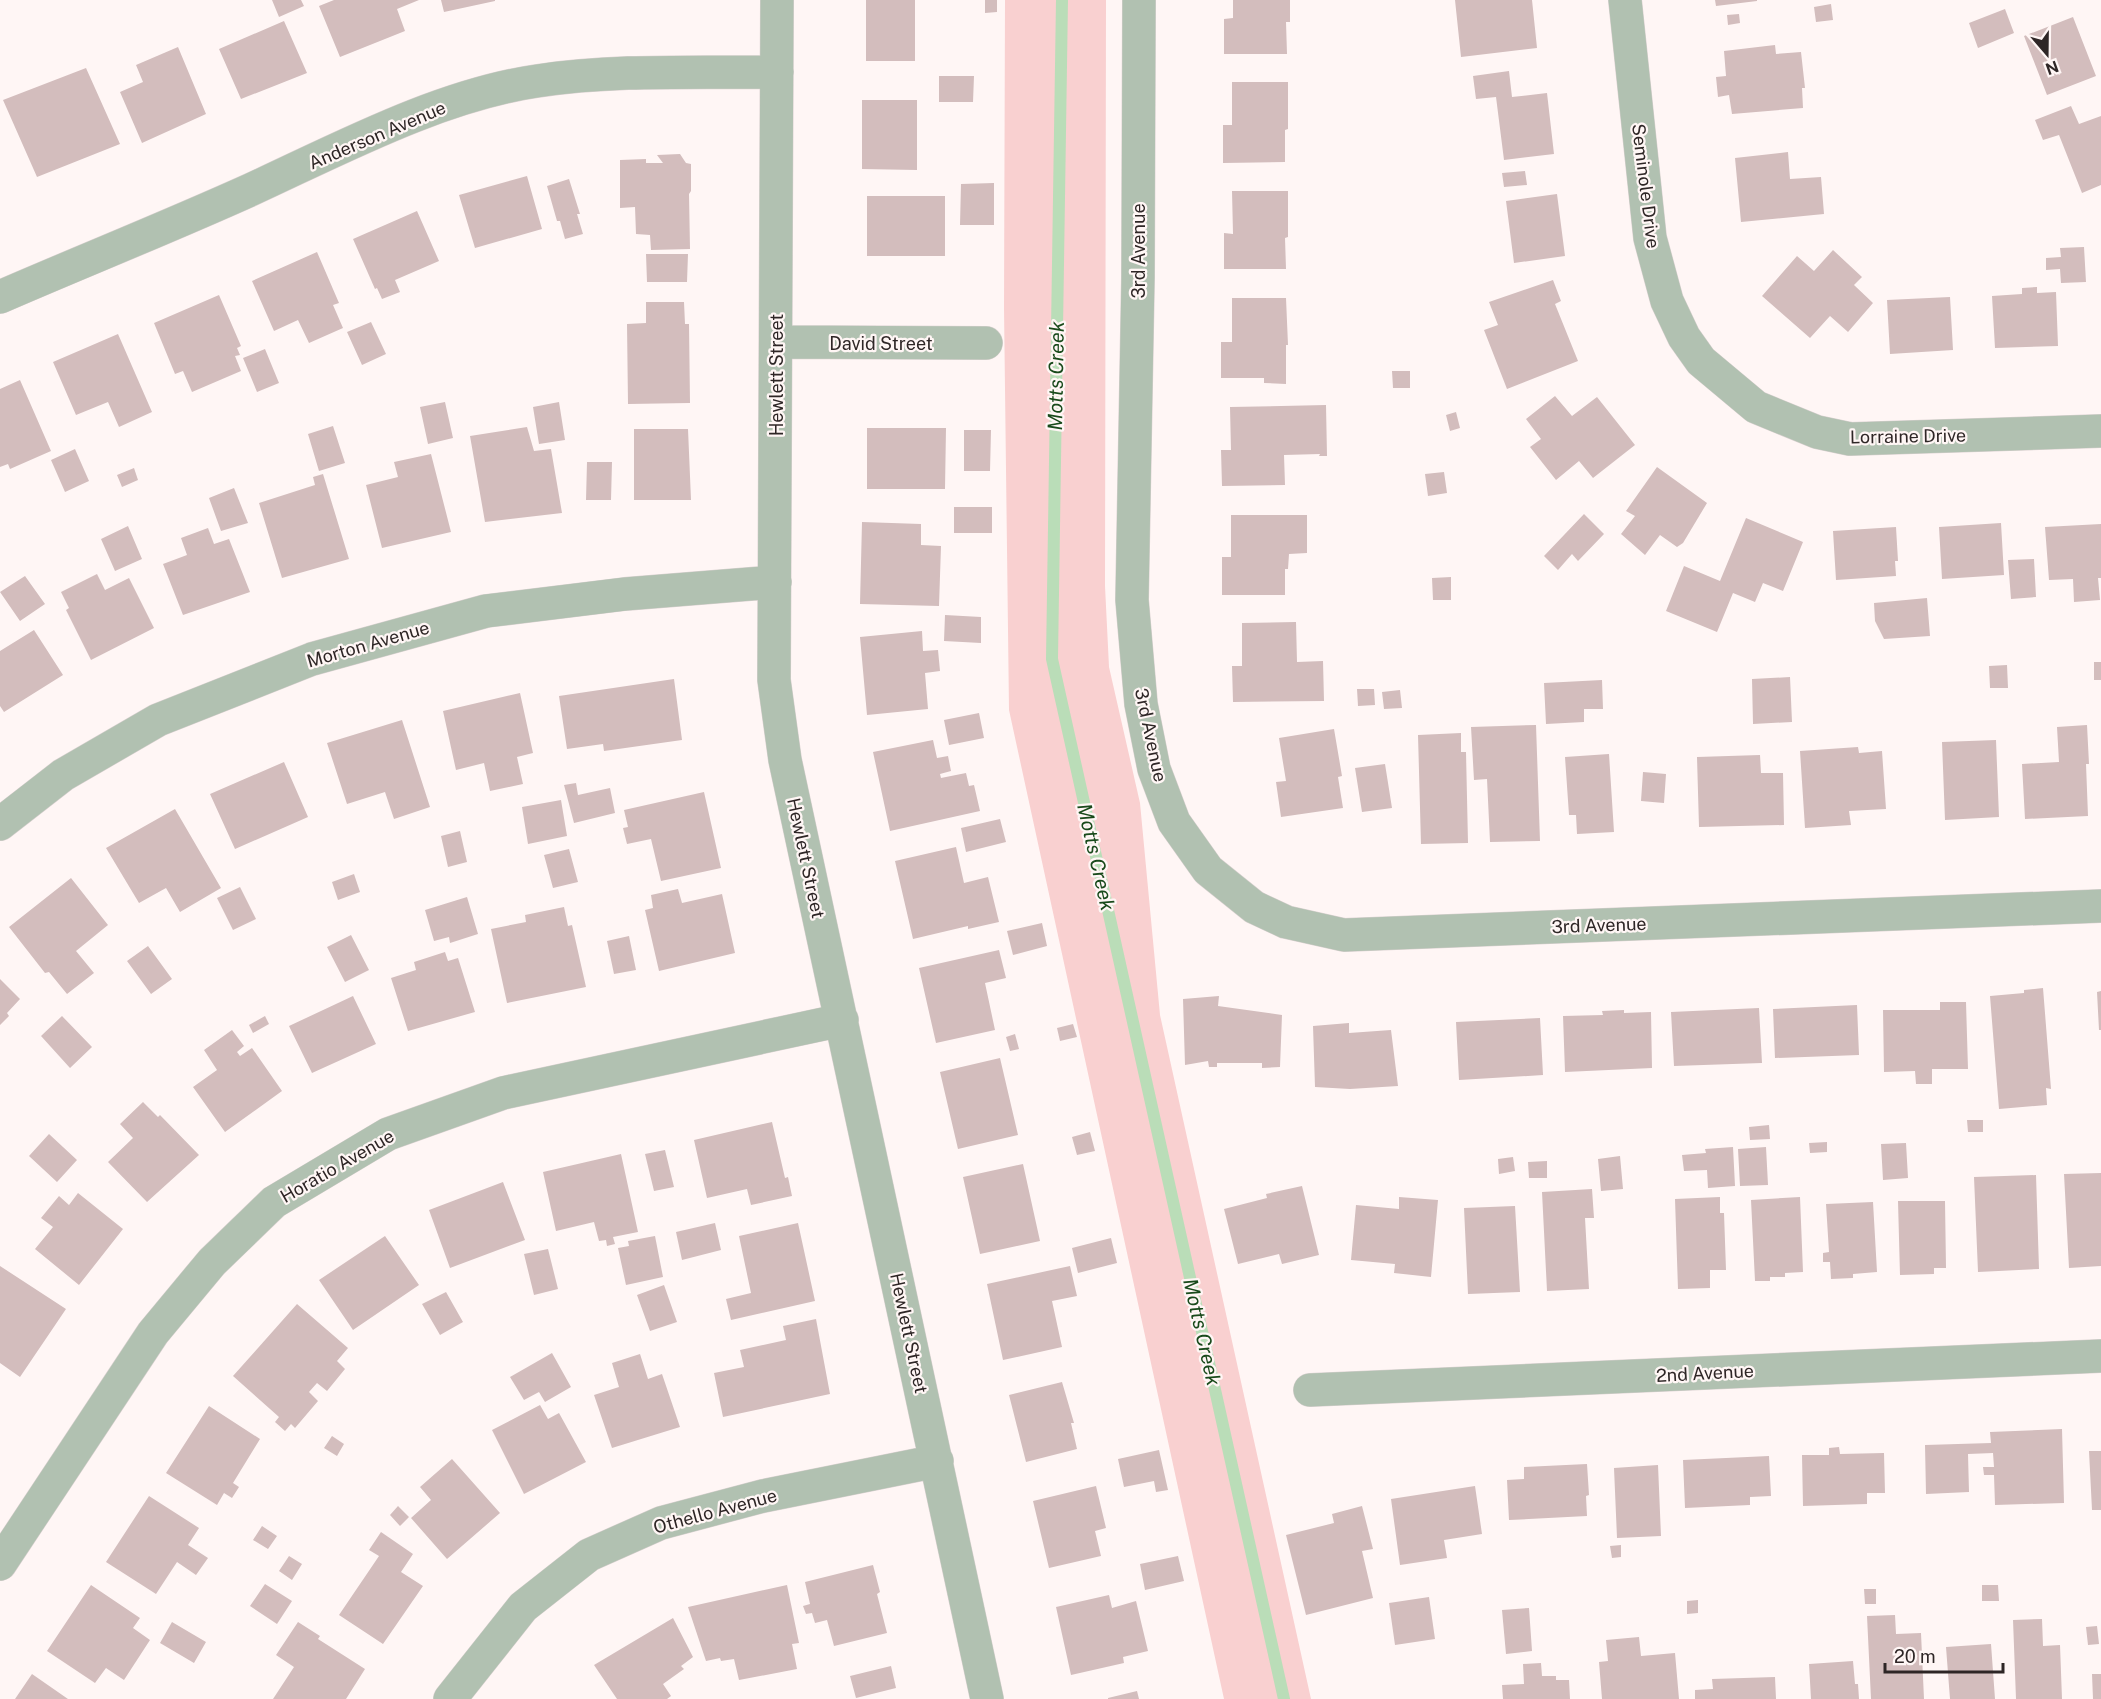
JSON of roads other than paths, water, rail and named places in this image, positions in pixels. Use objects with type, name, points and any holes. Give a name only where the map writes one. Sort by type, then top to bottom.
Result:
[{"type":"street","name":"Hewlett Street","points":[[777,0],[774,680],[784,760],[987,1699]]},
{"type":"street","name":"3rd Avenue","points":[[1138,0],[1138,277],[1132,600],[1141,704],[1154,769],[1174,822],[1208,870],[1254,907],[1286,921],[1344,935],[2101,906]]},
{"type":"street","name":"Seminole Drive","points":[[1625,0],[1650,238],[1667,301],[1684,337],[1701,361]]},
{"type":"street","name":"Anderson Avenue","points":[[0,297],[234,197],[392,125],[473,96],[536,81],[610,73],[777,72]]},
{"type":"street","name":"David Street","points":[[777,342],[986,343]]},
{"type":"street","name":"Lorraine Drive","points":[[1701,361],[1756,406],[1817,432],[1850,439],[2101,431]]},
{"type":"street","name":"Morton Avenue","points":[[0,824],[63,775],[158,720],[312,659],[486,611],[625,594],[775,582]]},
{"type":"street","name":"Horatio Avenue","points":[[0,1564],[153,1333],[212,1262],[274,1202],[388,1134],[503,1093],[842,1020]]},
{"type":"street","name":"2nd Avenue","points":[[1310,1390],[2101,1356]]},
{"type":"street","name":"Othello Avenue","points":[[450,1699],[523,1607],[589,1555],[661,1523],[763,1496],[937,1461]]},
{"type":"waterway","name":"Motts Creek","points":[[1062,0],[1052,659],[1284,1699]]}]
